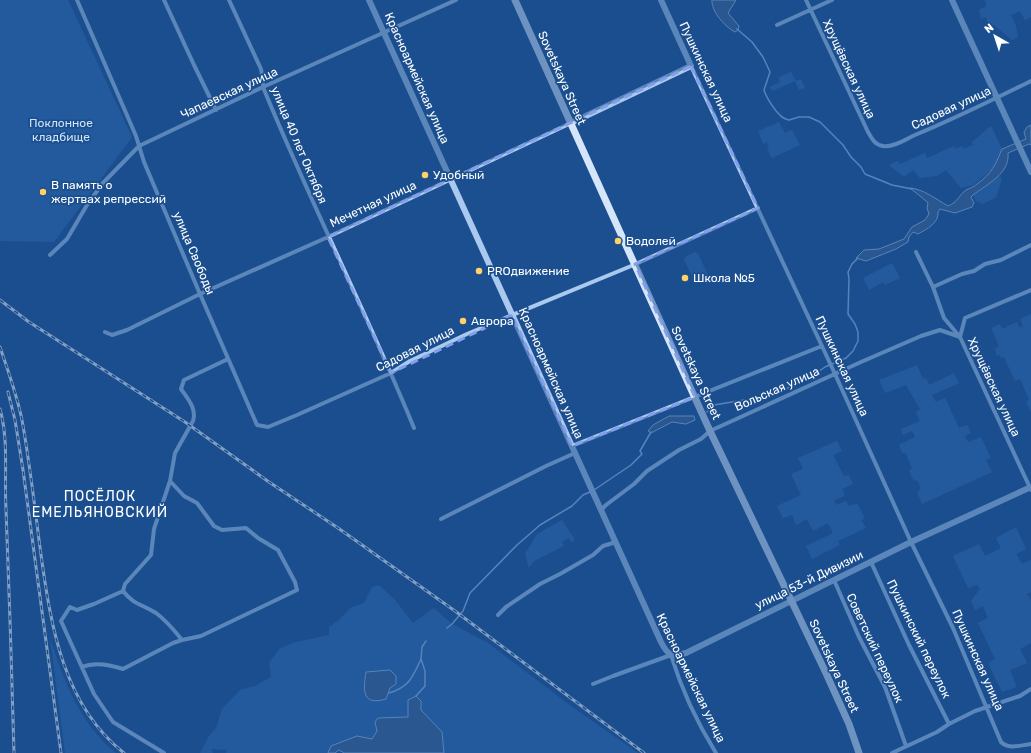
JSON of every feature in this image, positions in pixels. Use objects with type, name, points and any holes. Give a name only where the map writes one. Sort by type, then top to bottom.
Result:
[{"type":"main road","name":"Sovetskaya Street","points":[[515,0],[636,264],[665,334],[825,671],[849,724],[859,753]]},
{"type":"street","name":"улица Свободы","points":[[77,0],[136,136],[144,162],[257,425]]},
{"type":"street","points":[[164,0],[216,110]]},
{"type":"street","name":"улица 40 лет Октября","points":[[229,0],[261,69],[263,87],[288,147],[391,373],[414,428]]},
{"type":"street","name":"Красноармейская улица","points":[[369,0],[665,651],[671,655],[685,692],[707,739],[716,753]]},
{"type":"street","name":"Чапаевская улица","points":[[50,255],[67,239],[87,205],[102,184],[139,146],[263,87],[456,0]]},
{"type":"street","name":"Пушкинская улица","points":[[661,0],[835,374],[911,542],[953,628],[1002,742],[1005,746],[1009,747],[1031,744]]},
{"type":"street","name":"Хрущёвская улица","points":[[806,0],[868,132],[872,140],[878,144]]},
{"type":"street","points":[[777,25],[832,0]]},
{"type":"street","points":[[952,0],[1031,172]]},
{"type":"street","name":"Мечетная улица","points":[[105,332],[112,335],[127,330],[200,294],[451,180],[691,66]]},
{"type":"street","name":"Садовая улица","points":[[878,144],[884,146],[892,145],[997,98],[1031,81]]},
{"type":"street","name":"Садовая улица","points":[[257,425],[268,427],[391,373],[410,361],[467,334],[636,264],[758,208]]},
{"type":"street","points":[[933,287],[962,274],[974,271],[985,264],[1001,260],[1031,245]]},
{"type":"street","name":"Хрущёвская улица","points":[[916,252],[933,287],[944,318],[960,337],[1031,488]]},
{"type":"street","points":[[960,337],[966,318],[1031,290]]},
{"type":"street","name":"Вольская улица","points":[[600,508],[634,484],[647,471],[679,450],[701,439],[710,430],[914,339],[940,330],[960,337]]},
{"type":"street","name":"Вольская улица","points":[[572,446],[822,346]]},
{"type":"street","points":[[164,753],[113,722],[94,694],[61,621],[70,607],[77,610],[123,591],[125,584],[152,555],[154,529],[170,481],[175,453],[195,415],[193,408],[181,389],[184,380],[228,359]]},
{"type":"street","points":[[441,519],[540,468],[575,452]]},
{"type":"street","points":[[82,667],[88,665],[113,666],[123,669],[173,643],[201,636],[297,590],[295,582],[278,550],[258,538],[246,528],[222,530],[214,526],[197,503],[184,496],[170,481]]},
{"type":"street","name":"улица 53-й Дивизии","points":[[593,684],[671,655],[677,656],[686,653],[911,542],[1031,488]]},
{"type":"street","points":[[498,615],[506,607],[540,584],[580,563],[593,555],[603,546],[616,542]]},
{"type":"street","name":"Пушкинский переулок","points":[[871,562],[909,645],[949,724]]},
{"type":"street","name":"Советский переулок","points":[[834,580],[859,637],[885,687],[906,746]]},
{"type":"street","points":[[123,591],[130,600],[155,612],[168,623],[182,640]]},
{"type":"street","points":[[892,753],[987,706],[1020,696],[1031,689]]},
{"type":"highlighted area","points":[[691,66],[758,208],[635,264],[695,397],[572,446],[512,315],[391,373],[328,237]]},
{"type":"green space","name":"Поклонное кладбище","points":[[0,0],[68,0],[132,137],[54,242],[0,241]]},
{"type":"green space","points":[[985,0],[1031,0],[1031,17],[1025,20],[1020,11],[1011,15],[1016,26],[1018,37],[1012,40],[994,25],[989,26],[986,17],[981,19],[979,10],[986,6]]},
{"type":"green space","points":[[791,72],[796,81],[801,79],[805,88],[799,90],[795,81],[772,91],[770,87],[780,82],[779,77]]},
{"type":"green space","points":[[779,122],[785,133],[792,130],[800,145],[772,158],[767,149],[769,147],[767,142],[763,144],[758,131]]},
{"type":"green space","points":[[991,126],[1002,149],[995,167],[973,185],[961,188],[946,170],[937,176],[920,178],[913,170],[904,177],[889,165],[898,161],[900,164],[925,153],[927,158],[954,146],[955,149],[962,146],[964,149],[973,145],[972,142]]},
{"type":"green space","points":[[999,175],[1002,179],[996,197],[983,204],[976,201],[973,195]]},
{"type":"green space","points":[[695,252],[698,254],[708,275],[707,279],[697,283],[694,281],[684,259]]},
{"type":"green space","points":[[892,263],[900,278],[885,285],[883,282],[869,290],[863,278]]},
{"type":"green space","points":[[1031,314],[1031,412],[1026,402],[1029,399],[1020,379],[1015,381],[1004,357],[1001,358],[1000,355],[997,356],[995,349],[999,346],[991,328],[1000,324],[1002,329],[1017,322],[1019,327],[1023,326],[1020,319]]},
{"type":"green space","points":[[917,365],[923,379],[926,378],[929,385],[954,373],[959,383],[932,395],[936,402],[945,398],[959,428],[967,425],[971,433],[965,436],[968,442],[981,437],[991,458],[986,460],[992,472],[922,504],[917,492],[921,489],[917,480],[914,481],[909,471],[912,469],[906,453],[902,453],[899,445],[915,437],[912,431],[903,435],[901,429],[920,421],[916,412],[920,409],[906,385],[885,393],[879,380]]},
{"type":"green space","points":[[837,441],[842,451],[833,455],[844,476],[849,475],[853,484],[842,489],[845,496],[834,500],[836,505],[846,501],[849,506],[857,503],[865,518],[861,520],[866,528],[838,541],[840,545],[812,559],[806,546],[833,533],[828,523],[813,531],[807,519],[796,525],[792,515],[783,518],[777,506],[801,495],[791,474],[803,469],[798,458]]},
{"type":"green space","points":[[562,520],[575,540],[571,542],[569,538],[562,542],[564,546],[534,561],[529,568],[525,554],[537,534]]},
{"type":"green space","points":[[1016,527],[1026,549],[1016,554],[1022,564],[1031,560],[1031,592],[1027,594],[1031,600],[1031,643],[1020,649],[1027,663],[1010,670],[1017,687],[1002,692],[988,663],[995,659],[978,623],[988,618],[983,606],[975,610],[971,601],[980,589],[977,585],[968,588],[953,556],[979,544],[985,556],[1001,548],[996,538]]},
{"type":"green space","points":[[379,585],[395,600],[413,623],[434,608],[452,624],[488,643],[571,706],[638,753],[444,753],[442,732],[420,710],[408,717],[378,718],[375,722],[377,731],[371,739],[357,736],[331,746],[328,753],[226,753],[227,750],[211,749],[213,753],[200,753],[209,736],[216,728],[222,709],[240,690],[255,686],[271,677],[269,663],[280,648],[296,642],[329,635],[329,627],[339,620],[350,608],[364,603],[372,587]]},
{"type":"green space","points":[[50,637],[67,685],[74,700],[92,729],[116,753],[65,753]]},
{"type":"shaded area","points":[[712,0],[736,0],[728,13],[739,26],[738,30],[735,32],[723,23],[716,14]]},
{"type":"shaded area","points":[[1031,125],[1031,145],[1029,144],[1008,153],[1008,160],[1001,173],[971,197],[974,203],[972,207],[955,213],[940,209],[937,219],[932,225],[918,234],[913,232],[909,237],[908,242],[896,249],[866,261],[856,258],[864,250],[879,249],[904,239],[912,227],[925,220],[929,214],[927,208],[928,203],[910,188],[925,192],[948,206],[956,201],[966,190],[976,185],[990,173],[1002,149],[1026,139],[1024,132],[1027,127]]},
{"type":"shaded area","points":[[669,416],[694,416],[695,420],[686,424],[672,422],[651,433],[648,431],[653,425]]},
{"type":"shaded area","points":[[390,670],[396,676],[396,684],[390,688],[386,699],[378,701],[368,699],[364,685],[366,672]]},
{"type":"shaded area","points":[[416,696],[421,701],[421,710],[442,732],[444,753],[344,753],[339,750],[335,753],[328,753],[331,746],[357,736],[372,739],[377,731],[375,722],[378,718],[408,717],[408,700]]},
{"type":"waterway","points":[[737,29],[752,42],[763,57],[770,72],[764,90],[771,104],[781,116],[789,120],[799,117],[809,117],[820,122],[843,145],[865,174],[892,185],[912,189]]},
{"type":"waterway","points":[[707,412],[714,405],[757,399],[785,390],[795,383],[812,376],[825,367],[846,358],[853,351],[858,341],[858,332],[855,324],[848,314],[848,272],[852,264],[858,258]]},
{"type":"waterway","points":[[594,490],[631,465],[642,454],[640,451],[651,432]]},
{"type":"waterway","points":[[447,628],[463,611],[470,593],[517,545],[540,525],[572,506],[583,495],[590,492]]},
{"type":"waterway","points":[[416,696],[425,686],[425,671],[421,659],[422,647],[426,641]]},
{"type":"waterway","points":[[389,693],[401,688],[410,680],[421,659]]},
{"type":"railway","points":[[0,300],[29,322],[185,422],[269,482],[338,528],[455,611],[644,753]]},
{"type":"railway","points":[[0,347],[15,392],[22,420],[45,582],[63,663],[87,712],[103,734],[124,753]]},
{"type":"railway","points":[[8,392],[15,420],[23,470],[61,753]]},
{"type":"railway","points":[[0,409],[3,421],[5,446],[14,753]]},
{"type":"place","name":"Удобный","points":[[425,175]]},
{"type":"place","name":"В память о жертвах репрессий","points":[[43,192]]},
{"type":"place","name":"Водолей","points":[[618,241]]},
{"type":"place","name":"PROдвижение","points":[[479,271]]},
{"type":"place","name":"Школа №5","points":[[685,278]]},
{"type":"place","name":"Аврора","points":[[463,321]]},
{"type":"district","name":"ПОСЁЛОК ЕМЕЛЬЯНОВСКИЙ","points":[[100,504]]}]
